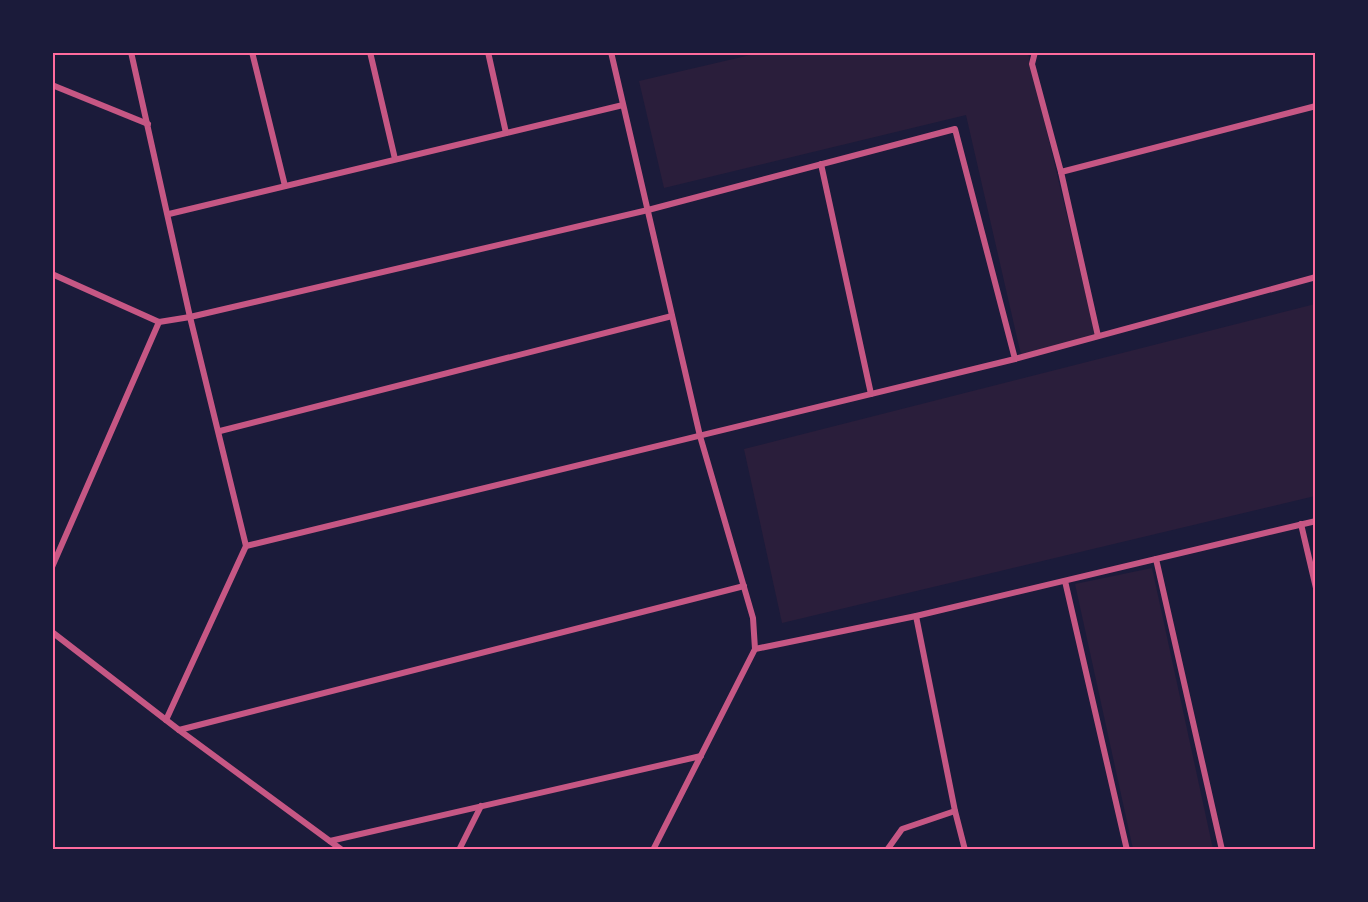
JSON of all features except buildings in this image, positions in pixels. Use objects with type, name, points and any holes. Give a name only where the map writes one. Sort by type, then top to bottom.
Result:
[{"type":"street","points":[[131,52],[190,317],[220,431],[246,546],[166,720]]},
{"type":"street","points":[[252,52],[285,186]]},
{"type":"street","points":[[370,52],[395,159]]},
{"type":"street","points":[[488,52],[506,133]]},
{"type":"street","points":[[611,52],[700,436],[753,618],[755,649],[652,849]]},
{"type":"street","points":[[1035,52],[1032,64],[1098,336]]},
{"type":"street","points":[[52,85],[148,124]]},
{"type":"street","points":[[168,214],[623,105]]},
{"type":"street","points":[[1060,172],[1316,106]]},
{"type":"street","points":[[52,274],[159,322],[190,317],[648,210],[955,129],[1015,359]]},
{"type":"street","points":[[821,164],[871,394]]},
{"type":"street","points":[[246,546],[1015,359],[1316,277]]},
{"type":"street","points":[[220,431],[672,316]]},
{"type":"street","points":[[52,567],[159,322]]},
{"type":"street","points":[[755,649],[916,616],[1316,521]]},
{"type":"street","points":[[1301,524],[1316,588]]},
{"type":"street","points":[[1156,559],[1222,849]]},
{"type":"street","points":[[1065,580],[1127,849]]},
{"type":"street","points":[[179,730],[744,586]]},
{"type":"street","points":[[916,616],[955,811],[965,849]]},
{"type":"street","points":[[52,632],[179,730],[342,849]]},
{"type":"street","points":[[330,841],[701,756]]},
{"type":"street","points":[[459,849],[481,806]]},
{"type":"street","points":[[887,849],[902,829],[955,811]]},
{"type":"shaded area","points":[[759,53],[1028,53],[1096,337],[1021,355],[966,115],[664,188],[639,81]]},
{"type":"shaded area","points":[[1315,304],[1315,496],[782,623],[744,449]]},
{"type":"shaded area","points":[[1152,568],[1213,849],[1133,849],[1075,584]]}]
